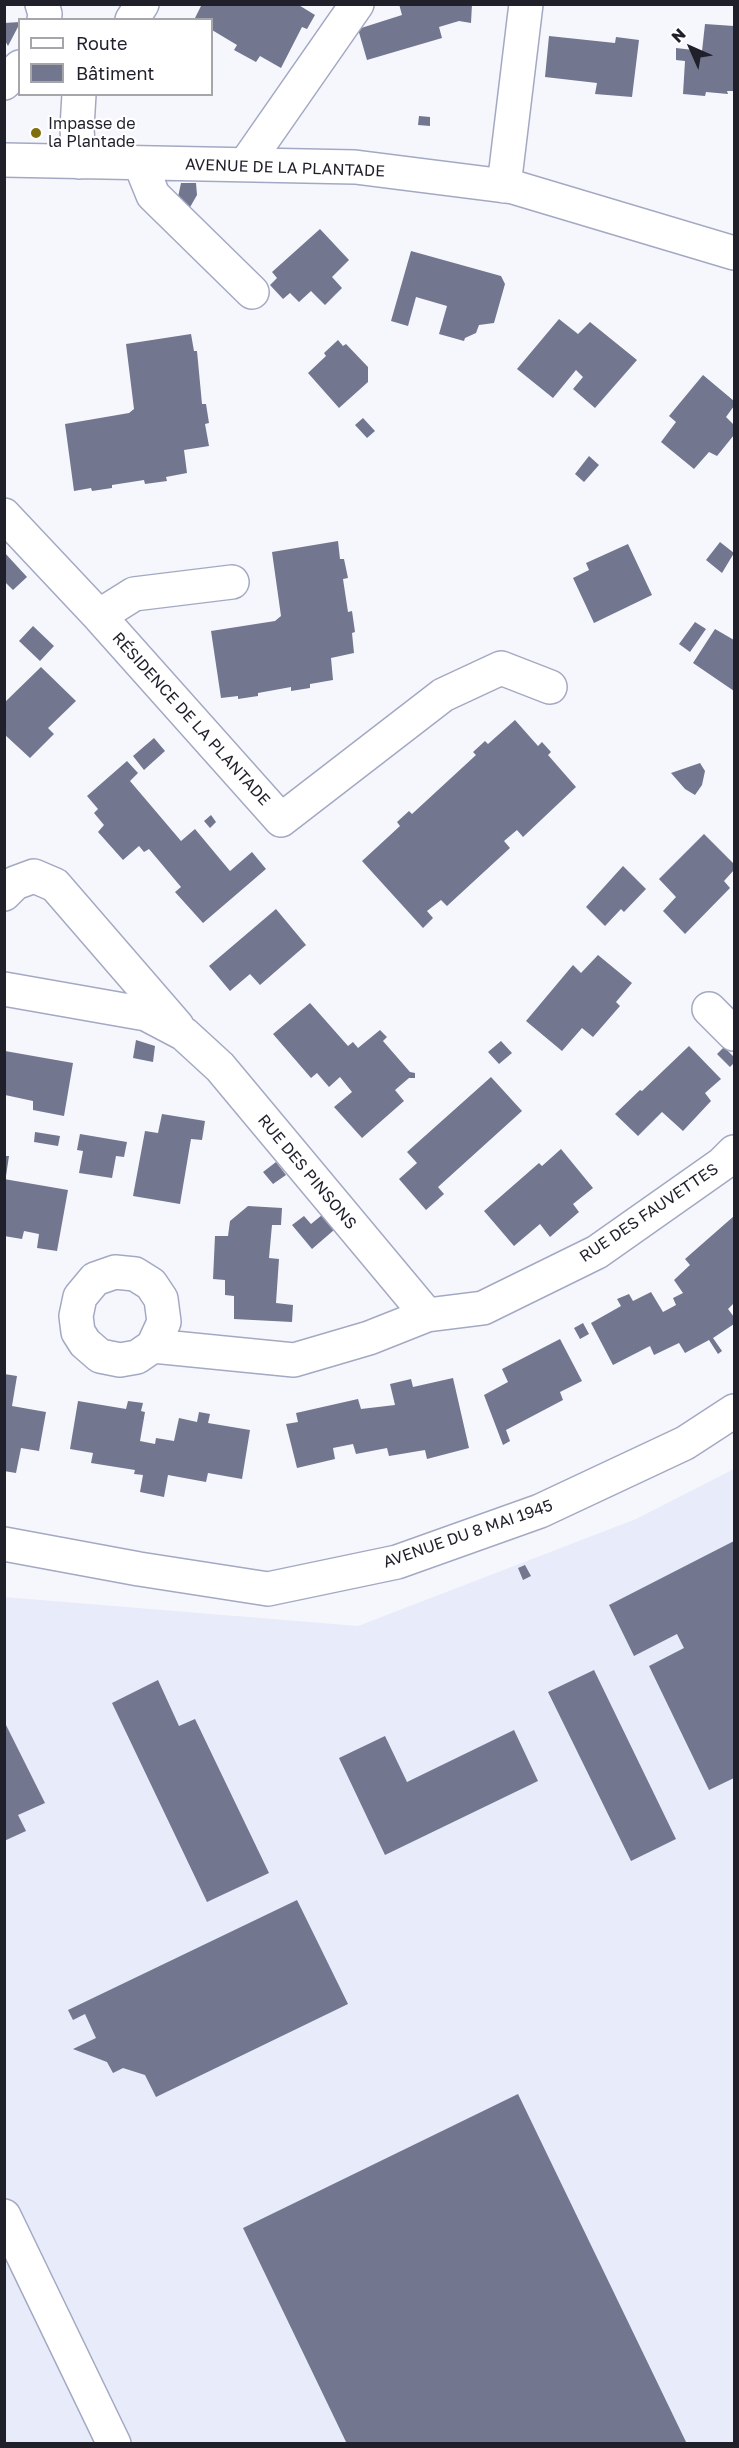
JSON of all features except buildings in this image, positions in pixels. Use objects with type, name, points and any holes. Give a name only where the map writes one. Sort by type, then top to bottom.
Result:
[{"type":"street","points":[[133,18],[142,4]]},
{"type":"street","points":[[245,165],[357,4]]},
{"type":"street","points":[[504,186],[526,4]]},
{"type":"street","points":[[4,83],[18,69]]},
{"type":"street","points":[[79,162],[77,128],[80,96]]},
{"type":"street","name":"AVENUE DE LA PLANTADE","points":[[4,160],[355,167],[504,186],[735,253]]},
{"type":"street","points":[[140,163],[153,195],[252,292]]},
{"type":"street","name":"RÉSIDENCE DE LA PLANTADE","points":[[4,515],[99,616],[281,820],[443,695],[501,668],[550,687]]},
{"type":"street","points":[[99,616],[134,594],[232,582]]},
{"type":"street","name":"RUE DES PINSONS","points":[[4,894],[15,883],[34,876],[55,885],[184,1034],[220,1067],[427,1315]]},
{"type":"street","name":"RUE DES PINSONS","points":[[4,989],[146,1014],[184,1034]]},
{"type":"street","points":[[709,1009],[735,1034]]},
{"type":"street","name":"RUE DES FAUVETTES","points":[[153,1346],[294,1360],[369,1338],[427,1315],[483,1308],[597,1252],[722,1164],[735,1152]]},
{"type":"street","name":"AVENUE DU 8 MAI 1945","points":[[4,1544],[139,1569],[268,1589],[397,1562],[540,1511],[685,1443],[735,1411]]},
{"type":"street","points":[[4,2217],[109,2442]]},
{"type":"shaded area","points":[[734,1469],[734,2443],[5,2443],[4,1597],[358,1626],[636,1519]]},
{"type":"place","name":"Impasse de la Plantade","points":[[36,133]]}]
